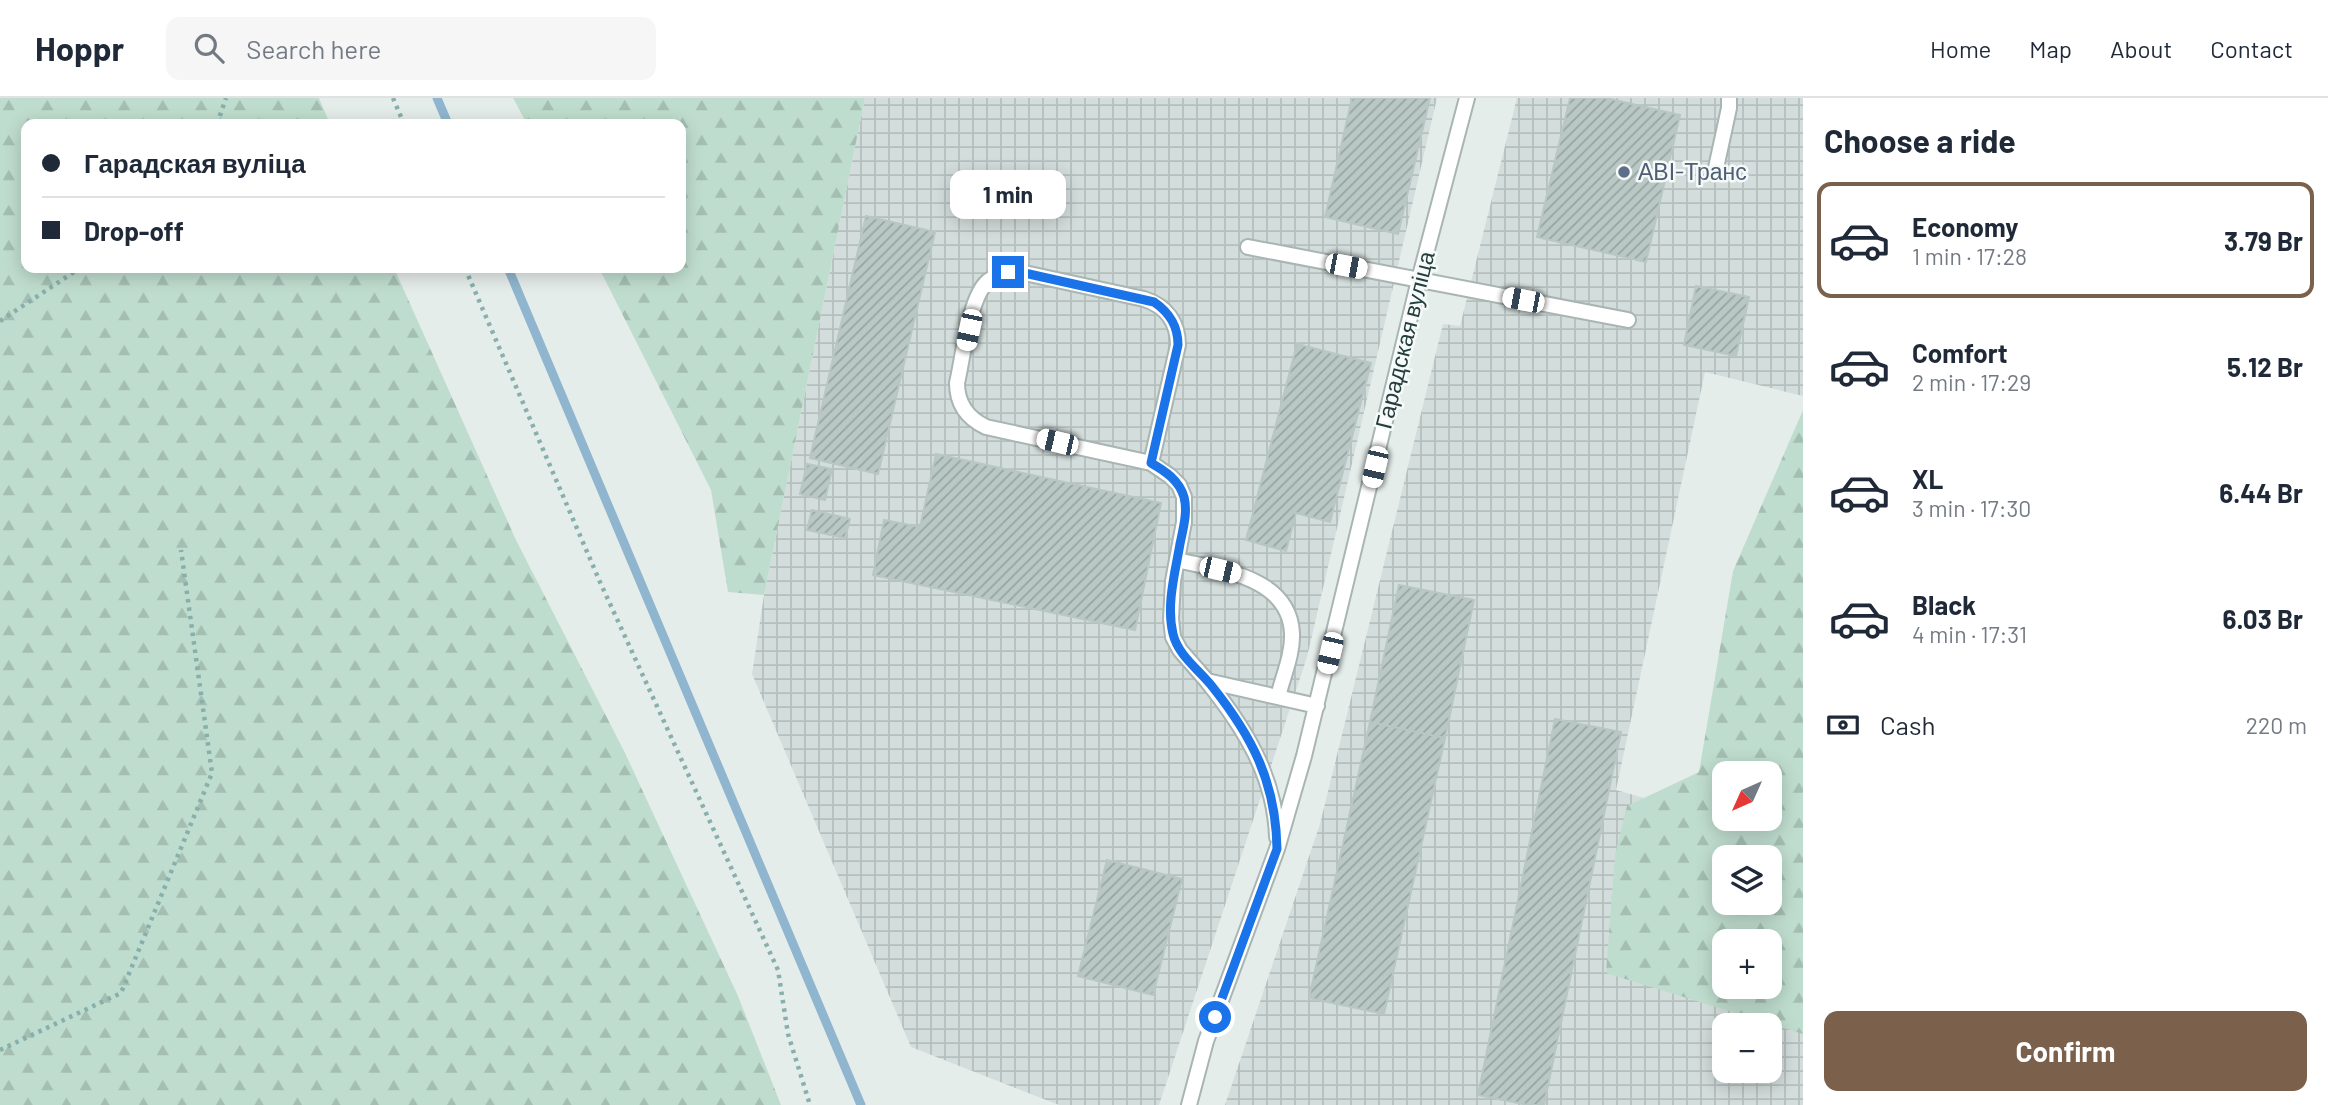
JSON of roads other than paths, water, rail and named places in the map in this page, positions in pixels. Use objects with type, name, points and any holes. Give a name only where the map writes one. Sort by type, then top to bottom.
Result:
[{"type":"lane","name":"Гарадская вуліца","points":[[1189,1105],[1206,1041],[1277,849],[1317,706],[1419,281],[1467,98]]},
{"type":"lane","points":[[1716,168],[1729,98]]},
{"type":"lane","points":[[1248,247],[1628,320]]},
{"type":"lane","points":[[1151,463],[1178,345],[1175,326],[1163,308],[1144,299],[1020,272],[1008,272],[986,282],[974,304],[957,383],[957,394],[968,415],[986,427],[1151,463],[1178,485],[1184,497],[1184,522],[1171,601],[1173,637],[1180,650],[1231,711],[1248,737],[1271,792],[1277,821],[1277,849]]},
{"type":"lane","points":[[1177,560],[1256,581],[1281,603],[1289,617],[1292,639],[1278,696]]},
{"type":"lane","points":[[1207,681],[1317,706]]},
{"type":"waterway","points":[[437,98],[446,119]]},
{"type":"waterway","points":[[510,273],[861,1105]]},
{"type":"place","name":"АВІ-Транс","points":[[1624,172]]}]
